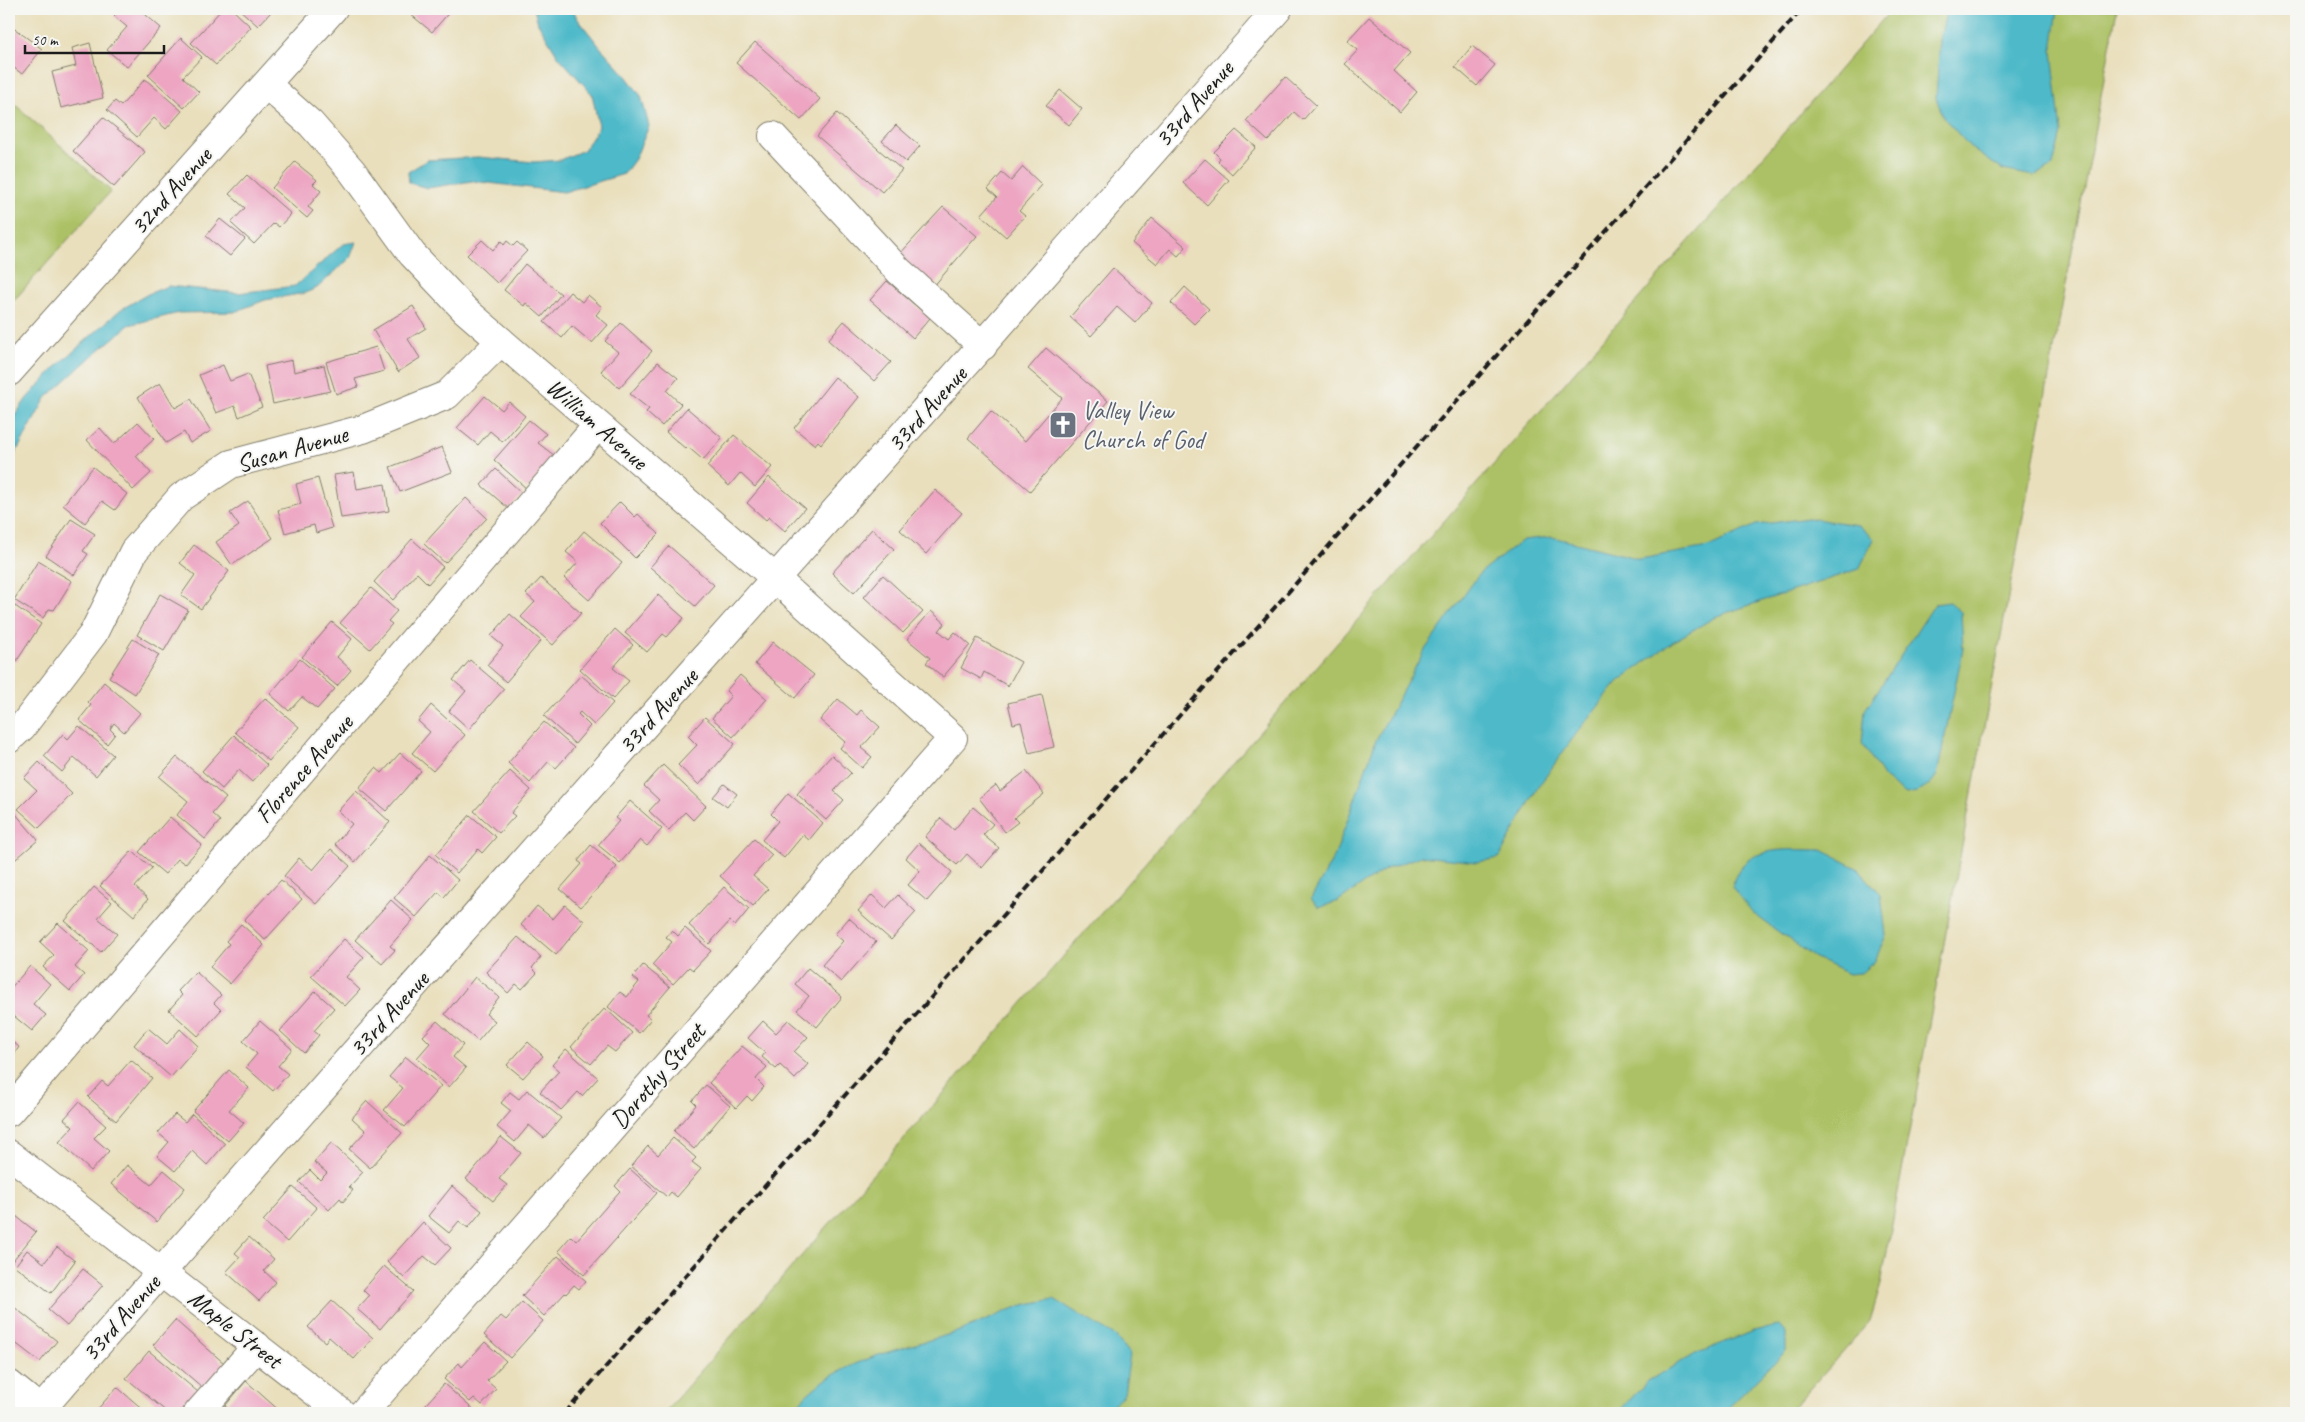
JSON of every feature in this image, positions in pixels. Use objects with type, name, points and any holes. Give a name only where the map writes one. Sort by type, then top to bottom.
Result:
[{"type":"street","name":"32nd Avenue","points":[[9,372],[333,9]]},
{"type":"street","name":"33rd Avenue","points":[[40,1411],[775,578],[983,346],[1278,9]]},
{"type":"street","name":"William Avenue","points":[[267,85],[311,124],[352,171],[412,254],[465,310],[775,578],[953,738]]},
{"type":"street","points":[[773,136],[899,271],[983,346]]},
{"type":"street","name":"Susan Avenue","points":[[9,739],[22,727],[92,634],[134,551],[181,497],[231,464],[363,429],[447,395],[501,341]]},
{"type":"street","name":"Florence Avenue","points":[[9,1112],[598,425]]},
{"type":"street","name":"Dorothy Street","points":[[363,1413],[953,738]]},
{"type":"street","name":"Maple Street","points":[[9,1154],[342,1413]]},
{"type":"street","points":[[198,1413],[257,1346]]},
{"type":"street","points":[[9,1384],[40,1411]]},
{"type":"green space","points":[[1892,9],[2117,9],[1881,1284],[1870,1321],[1788,1413],[664,1413]]},
{"type":"green space","points":[[9,99],[111,191],[9,306]]},
{"type":"water","points":[[534,9],[573,9],[577,18],[641,96],[649,126],[635,159],[624,174],[564,192],[472,181],[428,188],[409,183],[408,172],[427,160],[478,157],[534,162],[560,160],[584,150],[599,127],[592,94],[558,56],[538,23]]},
{"type":"water","points":[[1947,9],[2058,9],[2052,51],[2061,132],[2053,166],[2034,176],[2003,170],[1972,149],[1944,118],[1936,98],[1940,38]]},
{"type":"water","points":[[356,242],[350,258],[317,288],[305,293],[265,300],[234,312],[179,313],[129,325],[46,398],[9,465],[9,424],[27,398],[56,367],[120,310],[148,294],[168,286],[238,293],[295,286],[343,244]]},
{"type":"water","points":[[1808,518],[1858,525],[1874,539],[1859,569],[1717,616],[1674,641],[1618,682],[1576,734],[1538,787],[1499,858],[1477,862],[1421,856],[1386,869],[1338,901],[1319,908],[1311,899],[1335,855],[1376,740],[1424,651],[1480,573],[1523,540],[1552,537],[1640,559],[1708,547],[1756,525]]},
{"type":"water","points":[[1950,602],[1961,612],[1963,649],[1937,775],[1924,789],[1906,794],[1884,778],[1862,743],[1865,710],[1935,604]]},
{"type":"water","points":[[1781,850],[1822,850],[1857,868],[1881,894],[1886,935],[1875,961],[1861,973],[1848,974],[1813,957],[1754,914],[1732,887],[1737,873],[1745,863],[1755,856]]},
{"type":"water","points":[[1054,1299],[1115,1336],[1130,1355],[1124,1394],[1106,1413],[791,1413],[807,1395],[825,1380],[846,1368],[891,1351],[960,1331],[1020,1306]]},
{"type":"water","points":[[1779,1326],[1786,1334],[1786,1351],[1723,1413],[1617,1413],[1648,1381],[1693,1355],[1753,1331]]},
{"type":"building","points":[[121,9],[139,9],[161,28],[127,67],[107,50],[127,27],[114,16]]},
{"type":"building","points":[[222,9],[232,9],[251,27],[216,65],[191,43]]},
{"type":"building","points":[[239,9],[267,9],[271,12],[258,26]]},
{"type":"building","points":[[404,9],[452,9],[432,32]]},
{"type":"building","points":[[1369,17],[1410,53],[1394,71],[1417,92],[1400,112],[1345,64],[1358,50],[1347,41]]},
{"type":"building","points":[[9,29],[13,32],[15,29],[42,49],[22,74],[9,64]]},
{"type":"building","points":[[181,38],[202,57],[183,77],[199,92],[184,108],[148,75]]},
{"type":"building","points":[[755,42],[820,99],[801,120],[736,63]]},
{"type":"building","points":[[90,43],[103,98],[61,108],[52,72],[76,66],[72,48]]},
{"type":"building","points":[[1472,46],[1495,65],[1477,86],[1455,67]]},
{"type":"building","points":[[1285,77],[1316,105],[1303,120],[1294,112],[1268,141],[1246,121]]},
{"type":"building","points":[[145,79],[182,111],[166,129],[154,118],[137,137],[107,110],[115,101],[121,106]]},
{"type":"building","points":[[1060,90],[1082,109],[1069,125],[1046,106]]},
{"type":"building","points":[[837,113],[902,170],[882,192],[817,136]]},
{"type":"building","points":[[103,117],[145,152],[114,187],[73,151]]},
{"type":"building","points":[[896,125],[920,146],[906,162],[882,141]]},
{"type":"building","points":[[1236,130],[1256,147],[1232,174],[1218,161],[1220,158],[1214,152]]},
{"type":"building","points":[[1205,159],[1229,180],[1207,205],[1183,183]]},
{"type":"building","points":[[295,162],[317,180],[313,184],[321,191],[308,207],[313,211],[307,218],[272,188]]},
{"type":"building","points":[[1023,167],[1042,185],[1019,211],[1025,216],[1006,237],[981,215],[997,197],[988,189],[1002,173],[1011,181]]},
{"type":"building","points":[[247,175],[291,214],[279,227],[274,223],[254,244],[231,223],[245,208],[229,194]]},
{"type":"building","points":[[943,207],[977,236],[932,288],[897,257]]},
{"type":"building","points":[[1152,218],[1186,247],[1178,256],[1170,249],[1157,264],[1132,243]]},
{"type":"building","points":[[220,219],[245,239],[230,256],[206,236]]},
{"type":"building","points":[[482,240],[493,250],[501,241],[504,245],[507,241],[513,246],[517,242],[527,251],[497,283],[467,255]]},
{"type":"building","points":[[525,264],[561,294],[542,317],[526,303],[524,306],[504,290]]},
{"type":"building","points":[[1113,268],[1152,303],[1135,323],[1117,307],[1091,336],[1070,317]]},
{"type":"building","points":[[887,281],[930,318],[913,338],[870,300]]},
{"type":"building","points":[[1185,287],[1209,309],[1194,324],[1171,303]]},
{"type":"building","points":[[570,292],[582,302],[588,295],[602,307],[596,315],[608,325],[592,343],[572,326],[562,338],[544,322]]},
{"type":"building","points":[[413,306],[426,328],[408,339],[420,358],[398,372],[373,330]]},
{"type":"building","points":[[844,321],[891,362],[874,381],[828,340]]},
{"type":"building","points":[[621,323],[652,351],[619,388],[601,371],[618,352],[605,341]]},
{"type":"building","points":[[376,347],[384,371],[355,379],[358,387],[336,394],[326,362]]},
{"type":"building","name":"Valley View Church of God","points":[[1046,348],[1108,401],[1030,491],[968,438],[991,411],[1025,441],[1062,398],[1028,369]]},
{"type":"building","points":[[292,360],[294,372],[324,365],[330,391],[273,404],[265,366]]},
{"type":"building","points":[[658,362],[678,378],[667,391],[681,404],[662,426],[646,412],[649,409],[630,394]]},
{"type":"building","points":[[223,365],[230,381],[248,374],[262,407],[239,417],[235,406],[216,413],[199,375]]},
{"type":"building","points":[[835,377],[859,397],[821,444],[818,441],[815,445],[794,428]]},
{"type":"building","points":[[160,383],[175,408],[191,399],[211,431],[190,443],[184,432],[166,443],[138,397]]},
{"type":"building","points":[[485,396],[502,410],[509,402],[525,416],[503,442],[490,431],[478,445],[457,428]]},
{"type":"building","points":[[687,408],[722,438],[703,460],[666,432]]},
{"type":"building","points":[[529,420],[546,434],[538,443],[555,456],[527,489],[494,460]]},
{"type":"building","points":[[138,422],[154,439],[136,456],[151,473],[133,490],[87,440],[100,428],[114,444]]},
{"type":"building","points":[[734,435],[772,467],[755,487],[740,473],[729,486],[707,466]]},
{"type":"building","points":[[442,447],[452,472],[400,492],[390,467]]},
{"type":"building","points":[[93,467],[127,494],[115,510],[102,501],[85,523],[63,505]]},
{"type":"building","points":[[496,469],[523,494],[509,509],[481,485]]},
{"type":"building","points":[[354,472],[357,489],[385,484],[389,511],[341,518],[334,475]]},
{"type":"building","points":[[769,477],[805,508],[785,531],[769,517],[766,520],[747,503]]},
{"type":"building","points":[[318,478],[332,528],[316,533],[314,525],[285,533],[278,510],[301,504],[296,484]]},
{"type":"building","points":[[935,490],[962,513],[926,554],[900,530]]},
{"type":"building","points":[[466,498],[487,518],[445,563],[424,544]]},
{"type":"building","points":[[248,501],[273,538],[232,565],[216,542],[239,526],[230,513]]},
{"type":"building","points":[[620,502],[635,517],[638,514],[659,534],[635,558],[600,523]]},
{"type":"building","points":[[71,519],[95,534],[83,551],[88,554],[74,575],[46,556]]},
{"type":"building","points":[[872,529],[894,549],[854,593],[832,573]]},
{"type":"building","points":[[584,531],[622,563],[589,600],[564,578],[578,562],[566,552]]},
{"type":"building","points":[[412,539],[443,567],[428,584],[417,573],[393,600],[374,582]]},
{"type":"building","points":[[194,545],[229,571],[201,609],[181,595],[195,575],[180,563]]},
{"type":"building","points":[[669,546],[714,585],[695,606],[650,567]]},
{"type":"building","points":[[38,561],[72,581],[54,610],[49,609],[43,618],[14,600]]},
{"type":"building","points":[[883,575],[923,612],[903,633],[864,597]]},
{"type":"building","points":[[541,578],[581,613],[553,645],[521,617],[535,602],[526,594]]},
{"type":"building","points":[[371,588],[397,611],[388,621],[392,624],[370,649],[340,623]]},
{"type":"building","points":[[160,594],[188,610],[164,651],[137,635]]},
{"type":"building","points":[[658,595],[684,618],[667,637],[663,634],[647,652],[625,633]]},
{"type":"building","points":[[15,606],[41,624],[16,662],[9,657],[9,616]]},
{"type":"building","points":[[931,611],[945,623],[939,631],[949,639],[955,632],[970,645],[943,677],[926,663],[930,658],[907,639]]},
{"type":"building","points":[[510,614],[541,641],[506,682],[487,665],[503,646],[491,636]]},
{"type":"building","points":[[332,622],[352,639],[337,657],[351,670],[337,686],[302,657]]},
{"type":"building","points":[[615,629],[633,645],[613,668],[629,681],[613,699],[580,669]]},
{"type":"building","points":[[977,638],[1021,662],[1008,686],[984,672],[981,679],[961,668]]},
{"type":"building","points":[[133,639],[159,655],[135,694],[109,677]]},
{"type":"building","points":[[773,642],[814,675],[795,698],[755,664]]},
{"type":"building","points":[[300,659],[335,689],[317,709],[302,697],[289,711],[270,694]]},
{"type":"building","points":[[470,660],[504,689],[469,729],[449,711],[466,691],[453,680]]},
{"type":"building","points":[[581,675],[613,703],[594,725],[580,712],[578,714],[590,726],[575,744],[544,716]]},
{"type":"building","points":[[740,675],[767,699],[733,737],[712,718],[731,696],[726,691]]},
{"type":"building","points":[[104,682],[140,713],[124,732],[114,723],[110,729],[115,734],[107,744],[79,720],[91,705],[88,702]]},
{"type":"building","points":[[1042,695],[1054,747],[1029,753],[1021,722],[1013,724],[1008,703]]},
{"type":"building","points":[[265,698],[299,727],[269,761],[235,732]]},
{"type":"building","points":[[838,699],[857,715],[861,710],[880,727],[861,748],[872,757],[862,768],[840,748],[845,742],[820,720]]},
{"type":"building","points":[[431,705],[465,735],[433,771],[412,753],[430,732],[418,721]]},
{"type":"building","points":[[705,717],[735,744],[699,785],[678,765],[697,745],[688,736]]},
{"type":"building","points":[[544,722],[574,748],[556,768],[548,762],[530,783],[508,763]]},
{"type":"building","points":[[79,726],[113,755],[96,776],[74,757],[62,772],[44,756],[63,734],[68,739]]},
{"type":"building","points":[[234,735],[267,765],[252,782],[239,770],[222,789],[202,771]]},
{"type":"building","points":[[400,753],[421,771],[386,811],[359,788],[376,768],[382,773]]},
{"type":"building","points":[[832,755],[851,773],[834,791],[844,800],[826,820],[797,794]]},
{"type":"building","points":[[177,757],[226,798],[212,814],[220,821],[205,839],[177,815],[188,801],[159,777]]},
{"type":"building","points":[[39,762],[72,794],[39,828],[18,809],[37,790],[24,778]]},
{"type":"building","points":[[663,765],[706,806],[693,820],[685,812],[669,830],[649,811],[659,800],[644,786]]},
{"type":"building","points":[[510,771],[531,790],[511,813],[515,816],[499,833],[474,811]]},
{"type":"building","points":[[1026,771],[1044,794],[1014,818],[1018,822],[1005,832],[979,798],[996,785],[1000,791]]},
{"type":"building","points":[[724,784],[737,794],[727,807],[713,797]]},
{"type":"building","points":[[356,791],[390,822],[355,862],[335,844],[352,824],[338,811]]},
{"type":"building","points":[[788,793],[823,823],[809,840],[803,835],[784,858],[762,840],[778,821],[771,814]]},
{"type":"building","points":[[630,801],[662,829],[647,846],[640,840],[620,863],[598,845],[619,821],[615,818]]},
{"type":"building","points":[[9,806],[38,840],[9,865]]},
{"type":"building","points":[[973,807],[993,824],[983,835],[999,848],[982,868],[967,854],[957,865],[925,837],[941,818],[954,830]]},
{"type":"building","points":[[470,815],[496,837],[482,853],[478,849],[457,873],[436,855]]},
{"type":"building","points":[[170,817],[202,845],[185,864],[178,859],[165,874],[139,852]]},
{"type":"building","points":[[754,839],[772,855],[753,876],[768,889],[753,906],[720,876]]},
{"type":"building","points":[[919,843],[952,872],[927,901],[908,885],[920,871],[906,858]]},
{"type":"building","points":[[591,845],[617,867],[581,907],[560,889],[582,864],[578,861]]},
{"type":"building","points":[[331,849],[350,866],[316,904],[284,876],[299,858],[313,870]]},
{"type":"building","points":[[132,851],[152,868],[135,887],[148,899],[134,916],[100,886]]},
{"type":"building","points":[[430,855],[458,880],[444,897],[438,892],[416,917],[394,898]]},
{"type":"building","points":[[281,880],[302,899],[265,940],[244,920]]},
{"type":"building","points":[[94,887],[112,902],[98,918],[117,934],[101,952],[65,921]]},
{"type":"building","points":[[724,887],[749,909],[735,926],[730,921],[709,944],[689,925]]},
{"type":"building","points":[[872,895],[886,908],[898,895],[916,912],[891,940],[858,911]]},
{"type":"building","points":[[391,900],[413,920],[390,946],[395,950],[382,964],[355,940]]},
{"type":"building","points":[[565,905],[584,921],[556,955],[521,925],[537,906],[553,919]]},
{"type":"building","points":[[849,918],[876,942],[841,982],[822,965],[843,941],[835,934]]},
{"type":"building","points":[[58,923],[89,951],[75,967],[84,975],[70,991],[43,967],[54,955],[40,942]]},
{"type":"building","points":[[241,924],[264,945],[230,984],[210,967],[229,944],[226,941]]},
{"type":"building","points":[[685,928],[711,951],[693,970],[689,967],[673,984],[652,965],[672,942],[666,937],[672,930],[678,936]]},
{"type":"building","points":[[518,937],[541,957],[532,968],[537,973],[522,989],[516,984],[508,993],[486,972]]},
{"type":"building","points":[[344,939],[364,957],[346,977],[360,990],[345,1006],[311,976]]},
{"type":"building","points":[[643,965],[670,987],[646,1015],[651,1019],[639,1033],[608,1007],[620,992],[627,997],[639,982],[633,977]]},
{"type":"building","points":[[30,966],[50,984],[33,1004],[46,1015],[32,1031],[9,1012],[9,990]]},
{"type":"building","points":[[808,968],[842,997],[817,1027],[797,1010],[809,996],[795,984]]},
{"type":"building","points":[[196,972],[221,995],[214,1003],[221,1010],[198,1036],[169,1010],[182,995],[178,991]]},
{"type":"building","points":[[475,977],[499,997],[486,1014],[495,1021],[478,1041],[445,1014]]},
{"type":"building","points":[[315,991],[334,1008],[314,1031],[319,1035],[304,1053],[280,1031]]},
{"type":"building","points":[[605,1008],[632,1033],[615,1052],[607,1046],[591,1064],[571,1047]]},
{"type":"building","points":[[788,1020],[808,1037],[794,1052],[808,1064],[795,1079],[780,1065],[776,1069],[762,1057],[765,1053],[748,1038],[763,1021],[776,1033]]},
{"type":"building","points":[[260,1021],[292,1049],[278,1066],[288,1074],[273,1091],[246,1067],[257,1054],[243,1041]]},
{"type":"building","points":[[437,1021],[463,1045],[453,1057],[466,1068],[449,1087],[417,1058],[430,1043],[423,1036]]},
{"type":"building","points":[[148,1028],[167,1044],[180,1029],[198,1046],[171,1077],[134,1045]]},
{"type":"building","points":[[9,1039],[19,1047],[9,1062]]},
{"type":"building","points":[[528,1042],[543,1056],[523,1078],[507,1065]]},
{"type":"building","points":[[742,1046],[767,1067],[756,1079],[764,1087],[752,1101],[747,1096],[736,1108],[709,1083]]},
{"type":"building","points":[[566,1049],[598,1078],[582,1096],[578,1092],[561,1110],[540,1092],[559,1071],[552,1065]]},
{"type":"building","points":[[406,1057],[441,1086],[405,1127],[384,1110],[403,1088],[389,1077]]},
{"type":"building","points":[[131,1060],[152,1078],[116,1121],[88,1097],[102,1081],[108,1086]]},
{"type":"building","points":[[229,1070],[249,1088],[229,1110],[244,1123],[228,1141],[193,1111]]},
{"type":"building","points":[[706,1085],[730,1106],[694,1149],[674,1131],[696,1105],[692,1101]]},
{"type":"building","points":[[527,1090],[561,1118],[544,1138],[529,1125],[515,1142],[497,1127],[511,1111],[501,1103],[510,1092],[519,1099]]},
{"type":"building","points":[[367,1101],[402,1133],[370,1168],[349,1149],[366,1131],[352,1118]]},
{"type":"building","points":[[79,1102],[106,1126],[94,1138],[109,1151],[91,1171],[59,1142],[73,1127],[64,1119]]},
{"type":"building","points":[[175,1114],[185,1122],[192,1114],[225,1144],[207,1165],[192,1151],[175,1171],[157,1156],[169,1142],[158,1133]]},
{"type":"building","points":[[501,1137],[521,1153],[499,1179],[507,1185],[493,1201],[466,1179]]},
{"type":"building","points":[[673,1138],[696,1158],[692,1162],[701,1169],[677,1197],[671,1192],[667,1197],[631,1166],[648,1146],[658,1155]]},
{"type":"building","points":[[331,1143],[363,1172],[349,1187],[353,1190],[343,1202],[340,1198],[329,1210],[299,1182],[310,1170],[320,1180],[327,1173],[314,1162]]},
{"type":"building","points":[[127,1165],[151,1185],[164,1170],[185,1188],[157,1222],[111,1184]]},
{"type":"building","points":[[630,1169],[657,1193],[584,1275],[558,1251],[571,1236],[576,1241],[620,1191],[615,1186]]},
{"type":"building","points":[[452,1186],[482,1211],[468,1228],[459,1221],[449,1233],[428,1216]]},
{"type":"building","points":[[293,1187],[317,1208],[287,1242],[263,1221]]},
{"type":"building","points":[[11,1212],[36,1232],[9,1265],[9,1215]]},
{"type":"building","points":[[423,1222],[451,1248],[435,1265],[424,1256],[404,1278],[387,1262]]},
{"type":"building","points":[[249,1237],[274,1259],[264,1271],[276,1282],[259,1301],[226,1272],[240,1257],[235,1253]]},
{"type":"building","points":[[57,1247],[75,1261],[51,1293],[15,1266],[27,1250],[44,1263]]},
{"type":"building","points":[[558,1256],[586,1281],[579,1289],[574,1285],[544,1316],[522,1296]]},
{"type":"building","points":[[384,1266],[413,1291],[380,1329],[357,1309],[369,1296],[363,1290]]},
{"type":"building","points":[[83,1269],[103,1285],[67,1326],[48,1310]]},
{"type":"building","points":[[332,1301],[373,1338],[354,1359],[329,1337],[325,1342],[308,1327]]},
{"type":"building","points":[[522,1302],[543,1321],[510,1358],[484,1335],[501,1316],[506,1320]]},
{"type":"building","points":[[9,1303],[57,1341],[40,1362],[9,1338]]},
{"type":"building","points":[[175,1320],[225,1364],[203,1388],[153,1345]]},
{"type":"building","points":[[485,1342],[506,1361],[487,1381],[496,1389],[482,1405],[474,1398],[470,1402],[444,1379],[459,1363],[462,1367]]},
{"type":"building","points":[[149,1351],[198,1392],[179,1413],[168,1413],[126,1378]]},
{"type":"building","points":[[246,1381],[282,1413],[233,1413],[225,1406]]},
{"type":"building","points":[[444,1384],[477,1413],[418,1413]]},
{"type":"building","points":[[117,1387],[147,1413],[99,1413],[96,1411]]},
{"type":"railway","points":[[565,1413],[1802,9]]},
{"type":"place","name":"Valley View Church of God","points":[[1063,425]]}]
